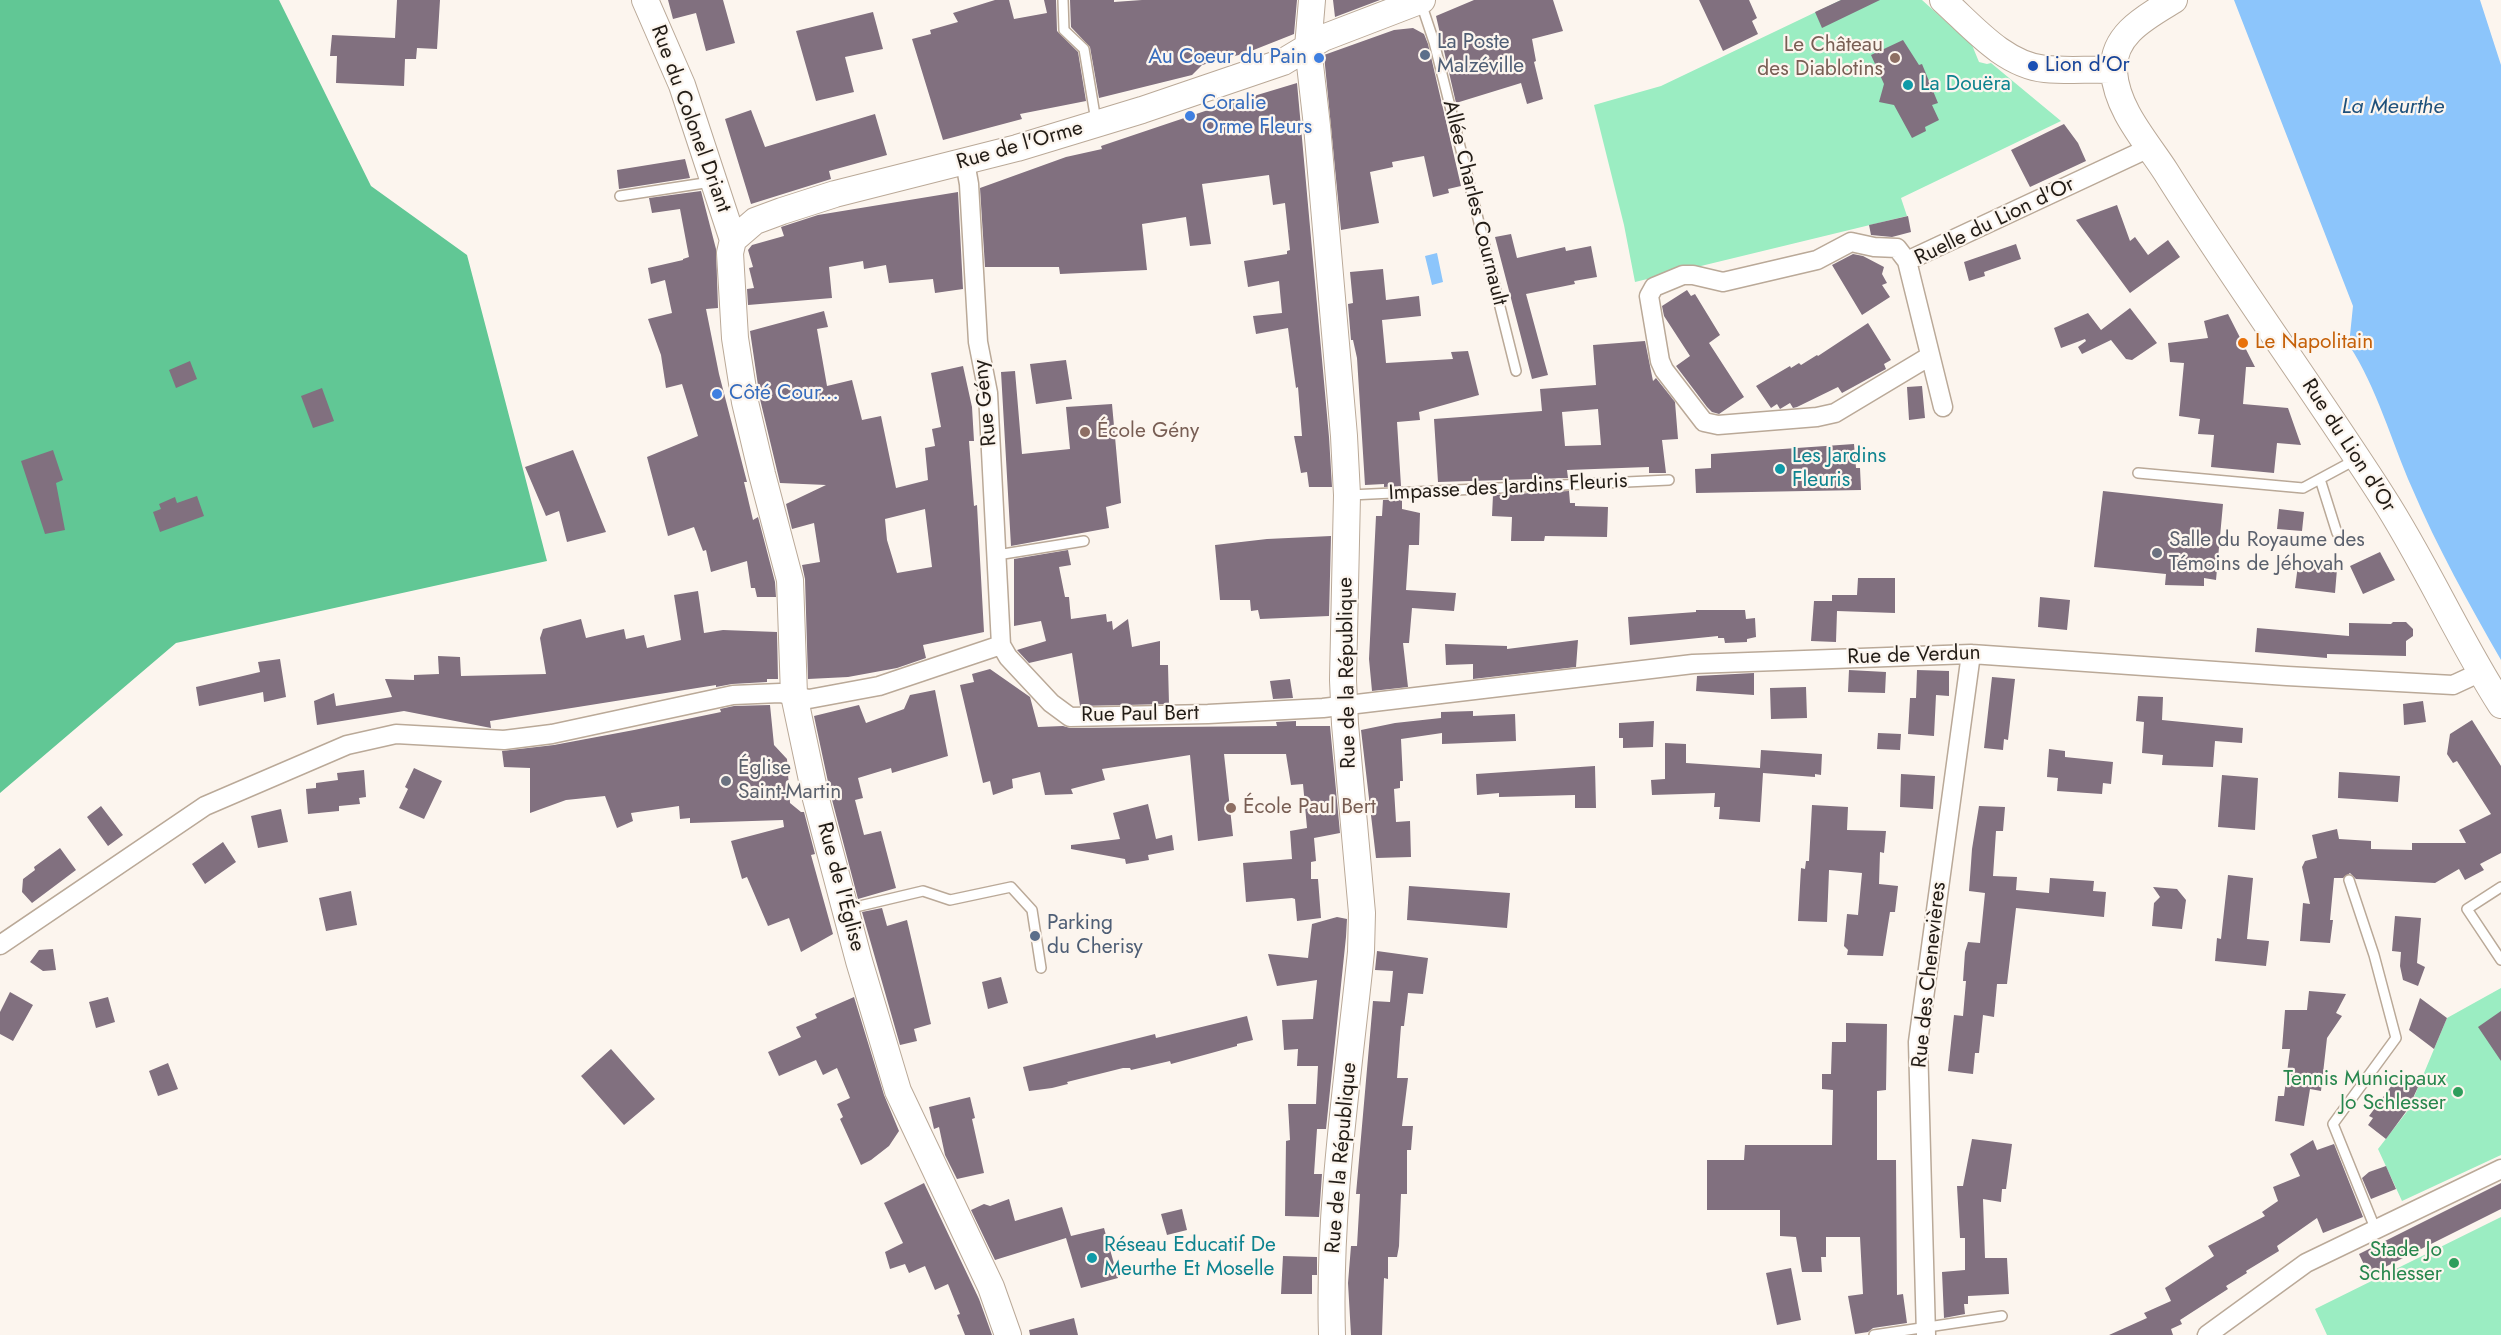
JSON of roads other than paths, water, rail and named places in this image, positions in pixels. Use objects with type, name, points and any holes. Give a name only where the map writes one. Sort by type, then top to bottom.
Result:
[{"type":"main road","name":"Rue du Colonel Driant","points":[[645,0],[682,85],[733,240]]},
{"type":"main road","name":"Rue de la République","points":[[1312,0],[1308,47],[1325,209],[1344,436],[1347,495],[1344,705],[1362,913],[1361,952],[1336,1195],[1331,1294],[1332,1335]]},
{"type":"main road","points":[[1943,0],[1993,44],[2011,58],[2022,63],[2044,69],[2114,70]]},
{"type":"main road","name":"Rue du Lion d'Or","points":[[2174,0],[2130,30],[2117,49],[2114,70],[2120,99],[2194,219],[2384,498],[2501,705]]},
{"type":"main road","name":"Rue de l'Orme","points":[[733,240],[755,221],[782,211],[836,194],[965,162],[1096,124],[1283,62],[1323,38],[1421,1]]},
{"type":"main road","name":"Rue de l'Église","points":[[733,240],[730,252],[735,338],[745,402],[759,464],[790,580],[794,695],[816,799],[845,910],[898,1091],[991,1287],[1008,1335]]},
{"type":"street","name":"Ruelle du Lion d'Or","points":[[1943,407],[1907,261],[2149,148]]},
{"type":"street","name":"Rue Gény","points":[[965,162],[969,184],[978,342],[988,393],[1001,645]]},
{"type":"street","points":[[1907,261],[1897,248],[1874,247],[1851,242],[1817,260],[1723,282],[1693,275],[1669,280],[1654,287],[1648,296],[1657,353],[1664,370],[1704,422],[1718,425],[1816,417],[1835,412],[1930,356]]},
{"type":"street","points":[[0,945],[205,806],[346,745],[396,734],[513,739],[552,735],[733,695],[794,695],[809,699],[879,686],[1001,645]]},
{"type":"street","name":"Rue Paul Bert","points":[[1001,645],[1008,657],[1051,704],[1070,717],[1208,714],[1344,705]]},
{"type":"street","name":"Rue de Verdun","points":[[1344,705],[1693,663],[1971,654],[2453,685],[2481,672]]},
{"type":"street","name":"Rue des Chenevières","points":[[1926,1330],[1918,1042],[1945,831],[1971,654]]},
{"type":"street","points":[[2207,1335],[2306,1263],[2501,1169]]},
{"type":"lane","points":[[1063,0],[1064,30],[1084,49],[1096,124]]},
{"type":"lane","name":"Allée Charles Cournault","points":[[1421,1],[1434,42],[1516,371]]},
{"type":"lane","points":[[620,196],[713,181]]},
{"type":"lane","points":[[2138,473],[2303,488],[2357,459]]},
{"type":"lane","points":[[2320,479],[2337,533]]},
{"type":"lane","name":"Impasse des Jardins Fleuris","points":[[1347,495],[1669,480]]},
{"type":"lane","points":[[997,555],[1084,541]]},
{"type":"lane","points":[[2349,880],[2374,955],[2396,1038],[2333,1124],[2375,1228]]},
{"type":"lane","points":[[2501,886],[2467,909],[2501,960]]},
{"type":"lane","points":[[845,910],[923,891],[950,900],[1011,887],[1032,910],[1041,968]]},
{"type":"lane","points":[[1874,1335],[1926,1330],[2002,1316]]},
{"type":"water","name":"La Meurthe","points":[[2234,0],[2480,0],[2501,65],[2501,660],[2432,532],[2404,470],[2376,396],[2349,345],[2353,306]]},
{"type":"water","points":[[1437,253],[1443,282],[1432,285],[1425,256]]},
{"type":"place","name":"La Poste Malzéville","points":[[1425,55]]},
{"type":"place","name":"Au Coeur du Pain","points":[[1319,58]]},
{"type":"place","name":"Le Château des Diablotins","points":[[1895,58]]},
{"type":"place","name":"Lion d'Or","points":[[2033,66]]},
{"type":"place","name":"La Douëra","points":[[1908,85]]},
{"type":"place","name":"Coralie Orme Fleurs","points":[[1190,116]]},
{"type":"place","name":"Le Napolitain","points":[[2243,343]]},
{"type":"place","name":"Côté Cour...","points":[[717,394]]},
{"type":"place","name":"École Gény","points":[[1085,432]]},
{"type":"place","name":"Les Jardins Fleuris","points":[[1780,469]]},
{"type":"place","name":"Salle du Royaume des Témoins de Jéhovah","points":[[2157,553]]},
{"type":"place","name":"Église Saint-Martin","points":[[726,781]]},
{"type":"place","name":"École Paul Bert","points":[[1231,808]]},
{"type":"place","name":"Parking du Cherisy","points":[[1035,936]]},
{"type":"place","name":"Tennis Municipaux Jo Schlesser","points":[[2458,1092]]},
{"type":"place","name":"Réseau Educatif De Meurthe Et Moselle","points":[[1092,1258]]},
{"type":"place","name":"Stade Jo Schlesser","points":[[2454,1263]]}]
